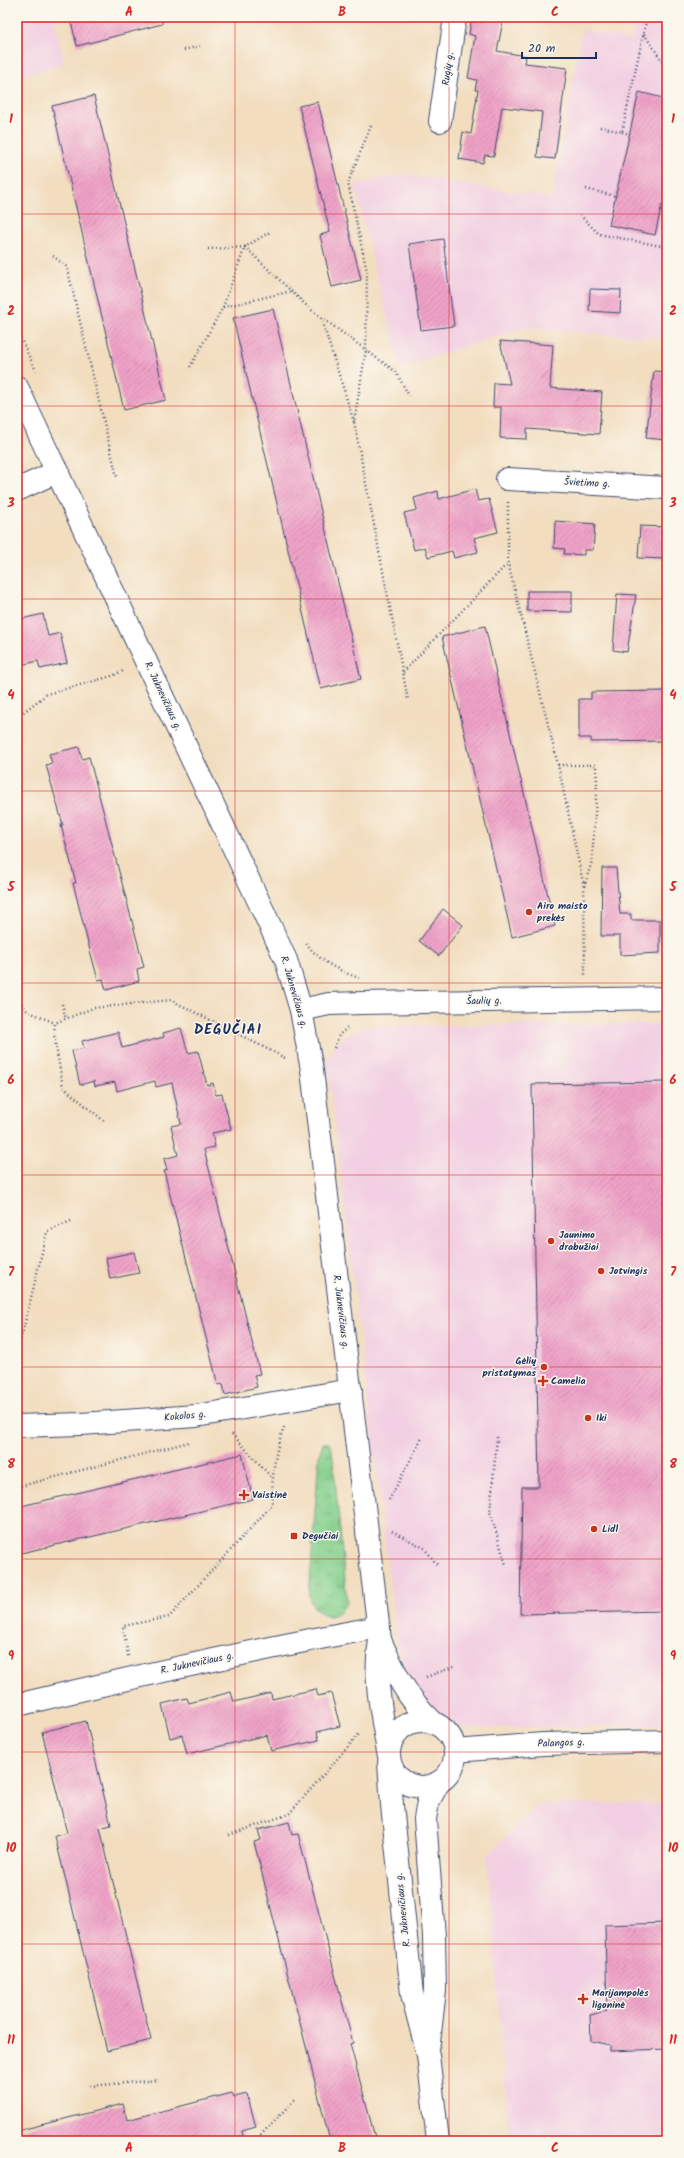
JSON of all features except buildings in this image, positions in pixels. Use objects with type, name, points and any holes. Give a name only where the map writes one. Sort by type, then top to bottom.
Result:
[{"type":"street","name":"Rugių g.","points":[[440,121],[455,17]]},
{"type":"street","name":"R. Juknevičiaus g.","points":[[17,387],[286,960],[301,1010],[312,1070],[379,1634],[377,1660],[378,1692],[389,1757],[392,1806],[412,1994],[428,2055],[438,2141]]},
{"type":"street","points":[[17,490],[58,472]]},
{"type":"street","name":"Švietimo g.","points":[[507,479],[667,488]]},
{"type":"street","name":"Šaulių g.","points":[[301,1010],[329,1004],[667,998]]},
{"type":"street","name":"Kokolos g.","points":[[17,1426],[81,1424],[213,1413],[351,1390]]},
{"type":"street","name":"R. Juknevičiaus g.","points":[[17,1705],[131,1677],[303,1641],[379,1634]]},
{"type":"street","name":"R. Juknevičiaus g.","points":[[379,1634],[402,1687],[419,1709],[433,1722]]},
{"type":"street","points":[[421,1720],[433,1722],[448,1733],[455,1751],[452,1769],[439,1782],[429,1786],[419,1787],[409,1785],[394,1772],[389,1757],[391,1740],[398,1730],[408,1723],[421,1720]]},
{"type":"street","name":"Palangos g.","points":[[455,1751],[543,1744],[667,1740]]},
{"type":"street","name":"R. Juknevičiaus g.","points":[[428,2055],[435,1990],[434,1936],[425,1820],[428,1802],[439,1782]]},
{"type":"path","points":[[622,132],[647,17]]},
{"type":"path","points":[[643,34],[667,68]]},
{"type":"path","points":[[184,50],[200,46]]},
{"type":"path","points":[[354,422],[366,350],[367,272],[348,183],[371,126]]},
{"type":"path","points":[[600,127],[630,134]]},
{"type":"path","points":[[586,189],[615,196]]},
{"type":"path","points":[[580,215],[599,234],[667,247]]},
{"type":"path","points":[[208,249],[245,247],[270,232]]},
{"type":"path","points":[[245,247],[320,317],[396,372],[409,396]]},
{"type":"path","points":[[190,367],[223,307],[245,247]]},
{"type":"path","points":[[53,256],[67,267],[117,477]]},
{"type":"path","points":[[223,307],[292,292]]},
{"type":"path","points":[[320,317],[354,422],[408,700]]},
{"type":"path","points":[[17,331],[37,374]]},
{"type":"path","points":[[507,479],[508,563],[558,765],[584,887],[585,999]]},
{"type":"path","points":[[403,672],[508,563]]},
{"type":"path","points":[[17,717],[47,694],[112,676],[146,660]]},
{"type":"path","points":[[558,765],[596,764],[597,783],[592,861],[584,887]]},
{"type":"path","points":[[17,771],[21,768]]},
{"type":"path","points":[[304,941],[314,954],[327,963],[349,975],[361,979]]},
{"type":"path","points":[[17,997],[27,1011],[55,1023],[94,1008],[171,1000],[289,1060]]},
{"type":"path","points":[[62,1004],[66,1019]]},
{"type":"path","points":[[55,1023],[54,1035],[63,1087],[104,1121]]},
{"type":"path","points":[[17,1356],[47,1232],[73,1220]]},
{"type":"path","points":[[131,1677],[123,1626],[169,1616],[272,1504],[272,1478],[278,1443],[297,1399]]},
{"type":"path","points":[[213,1413],[272,1478]]},
{"type":"path","points":[[497,1437],[490,1512],[506,1565]]},
{"type":"path","points":[[389,1500],[422,1438]]},
{"type":"path","points":[[17,1486],[192,1441]]},
{"type":"path","points":[[392,1531],[424,1548],[438,1566]]},
{"type":"path","points":[[17,1636],[21,1651]]},
{"type":"path","points":[[229,1835],[288,1814],[361,1731]]},
{"type":"path","points":[[90,2086],[158,2080]]},
{"type":"path","points":[[255,2141],[295,2099]]},
{"type":"shaded area","points":[[17,17],[54,17],[64,64],[17,77]]},
{"type":"shaded area","points":[[637,17],[667,17],[667,339],[522,328],[400,368],[354,185],[402,174],[552,198],[582,30],[632,40]]},
{"type":"shaded area","points":[[667,1024],[667,1725],[466,1728],[446,1723],[429,1710],[405,1676],[398,1651],[327,1059],[339,1041],[350,1033],[370,1026]]},
{"type":"shaded area","name":"Marijampolės ligoninė","points":[[667,1803],[667,2141],[509,2141],[487,1856],[538,1804]]},
{"type":"green space","points":[[323,1443],[329,1443],[332,1450],[347,1601],[341,1611],[330,1616],[316,1609],[309,1596],[319,1455]]},
{"type":"place","name":"Airo maisto prekės","points":[[529,912]]},
{"type":"place","name":"Jaunimo drabužiai","points":[[551,1241]]},
{"type":"place","name":"Jotvingis","points":[[601,1271]]},
{"type":"place","name":"Gėlių pristatymas","points":[[544,1367]]},
{"type":"place","name":"Camelia","points":[[543,1381]]},
{"type":"place","name":"Iki","points":[[588,1418]]},
{"type":"place","name":"Vaistinė","points":[[244,1495]]},
{"type":"place","name":"Lidl","points":[[594,1529]]},
{"type":"place","name":"Degučiai","points":[[294,1536]]},
{"type":"place","name":"Marijampolės ligoninė","points":[[583,1999]]},
{"type":"district","name":"DEGUČIAI","points":[[228,1030]]}]
